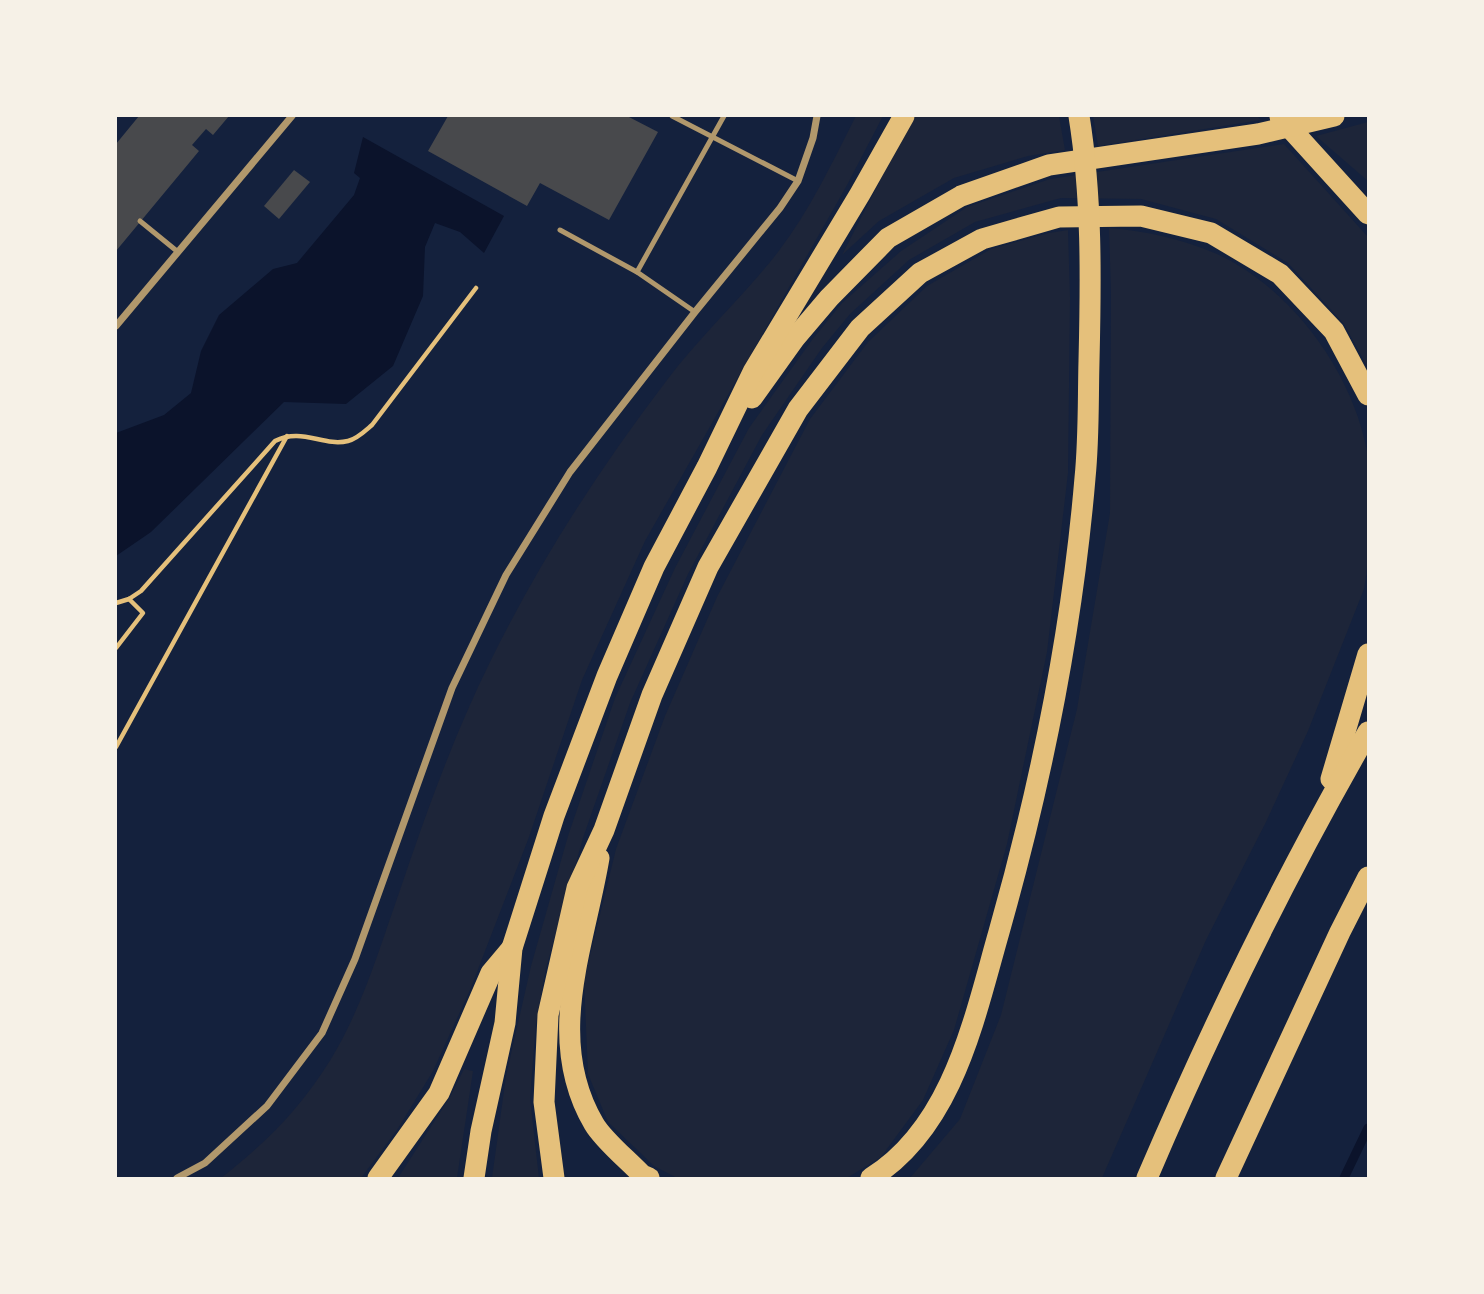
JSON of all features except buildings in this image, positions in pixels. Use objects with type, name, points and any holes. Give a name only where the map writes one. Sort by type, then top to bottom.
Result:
[{"type":"highway","points":[[474,1178],[481,1131],[505,1023],[512,947],[554,816],[607,676],[654,567],[753,372],[904,116]]},
{"type":"highway","points":[[871,1178],[892,1165],[937,1110],[968,1037],[1023,849],[1063,657],[1084,489],[1091,295],[1088,185],[1079,116]]},
{"type":"highway","points":[[1278,116],[1368,214]]},
{"type":"highway","points":[[707,467],[795,338],[829,298],[888,238],[961,196],[1049,165],[1258,134],[1334,116]]},
{"type":"highway","points":[[554,1178],[544,1102],[548,1015],[577,888],[604,830],[652,695],[715,555],[798,409],[860,328],[920,273],[982,239],[1059,217],[1141,216],[1211,233],[1280,274],[1334,331],[1368,395]]},
{"type":"highway","points":[[1315,824],[1368,654]]},
{"type":"highway","points":[[1147,1178],[1190,1077],[1315,824],[1368,732]]},
{"type":"highway","points":[[604,830],[594,890],[576,962],[569,1020],[573,1076],[595,1126],[642,1175],[649,1178]]},
{"type":"highway","points":[[1226,1178],[1368,877]]},
{"type":"highway","points":[[378,1178],[439,1093],[491,973],[512,947]]},
{"type":"street","points":[[116,326],[292,116]]},
{"type":"street","points":[[177,1178],[205,1163],[267,1106],[322,1033],[355,959],[452,688],[506,575],[570,472],[780,208],[798,181],[813,138],[817,116]]},
{"type":"lane","points":[[672,116],[798,181]]},
{"type":"lane","points":[[637,272],[724,116]]},
{"type":"lane","points":[[140,221],[177,252]]},
{"type":"lane","points":[[560,230],[637,272],[695,312]]},
{"type":"path","points":[[116,603],[141,591],[265,451],[288,435],[348,441],[372,425],[476,289]]},
{"type":"path","points":[[116,747],[288,435]]},
{"type":"path","points":[[116,648],[142,612],[129,599]]},
{"type":"shaded area","points":[[856,116],[883,116],[846,187],[645,541],[582,680],[529,837],[470,990],[433,1071],[397,1130],[361,1178],[221,1178],[268,1138],[295,1109],[342,1039],[370,977],[430,803],[464,718],[509,625],[550,552],[594,482],[667,380],[765,269],[790,236],[820,186]]},
{"type":"shaded area","points":[[913,116],[1059,116],[1065,150],[1028,156],[954,178],[879,221],[842,255]]},
{"type":"shaded area","points":[[1093,116],[1257,116],[1261,120],[1098,146]]},
{"type":"shaded area","points":[[1368,122],[1368,181],[1316,136]]},
{"type":"shaded area","points":[[363,137],[504,216],[484,253],[460,232],[435,223],[425,247],[423,296],[393,366],[346,404],[284,402],[151,532],[116,556],[116,433],[164,415],[191,393],[201,351],[219,315],[273,269],[297,263],[354,195],[360,178],[354,173]]},
{"type":"shaded area","points":[[1284,144],[1368,237],[1368,368],[1344,324],[1288,263],[1216,219],[1141,199],[1061,198],[975,222],[909,260],[850,314],[822,348],[762,435],[688,574],[630,703],[583,838],[546,968],[536,1024],[530,1098],[539,1178],[492,1178],[506,1076],[531,966],[568,836],[615,698],[675,568],[749,428],[812,340],[842,303],[901,251],[967,207],[1050,179]]},
{"type":"shaded area","points":[[1109,228],[1164,236],[1217,254],[1270,288],[1314,335],[1348,391],[1367,451],[1368,552],[1364,589],[1308,731],[1266,822],[1206,940],[1102,1178],[910,1178],[960,1119],[1001,1015],[1077,709],[1110,513]]},
{"type":"shaded area","points":[[1068,230],[1068,473],[1047,652],[1007,844],[954,1030],[923,1100],[881,1157],[847,1178],[677,1178],[654,1166],[608,1122],[588,1074],[584,980],[616,849],[665,716],[717,597],[810,419],[868,342],[927,286],[991,249]]},
{"type":"shaded area","points":[[464,1069],[473,1071],[457,1178],[398,1178],[450,1097]]},
{"type":"waterway","points":[[1344,1178],[1368,1128]]}]
